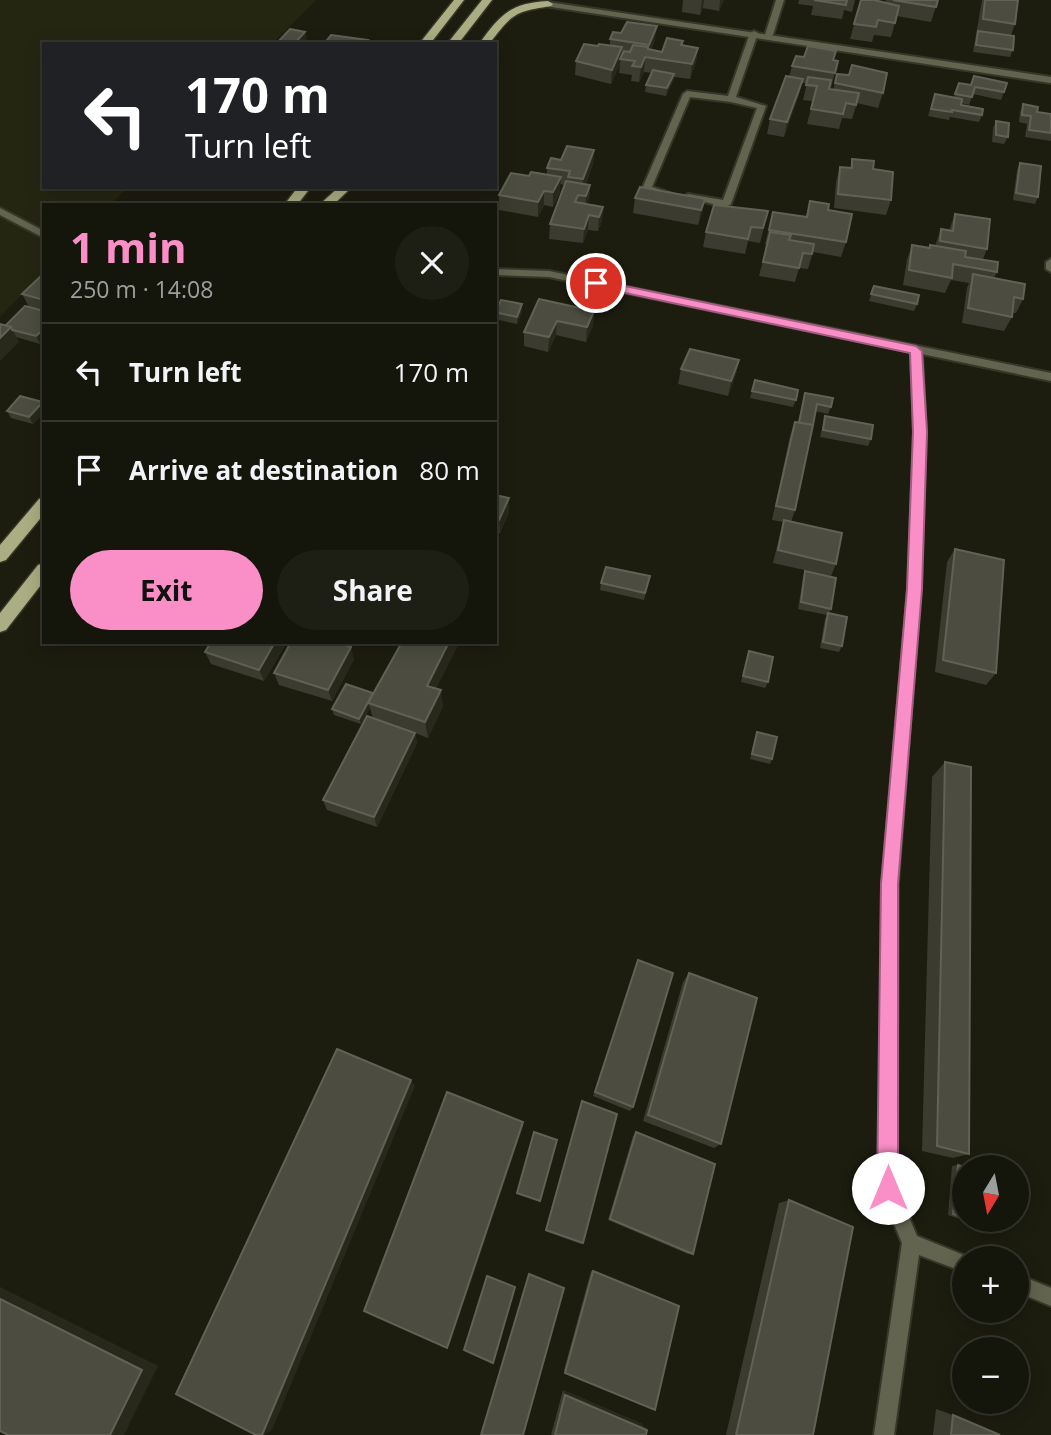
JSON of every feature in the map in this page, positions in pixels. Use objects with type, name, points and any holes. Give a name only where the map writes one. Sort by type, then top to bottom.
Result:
[{"type":"main road","points":[[426,42],[459,0]]},
{"type":"main road","points":[[454,42],[487,0]]},
{"type":"main road","points":[[532,0],[548,4]]},
{"type":"main road","points":[[486,42],[509,11],[529,4],[548,4]]},
{"type":"main road","points":[[292,203],[303,189]]},
{"type":"main road","points":[[327,203],[344,189]]},
{"type":"main road","points":[[0,556],[42,505]]},
{"type":"main road","points":[[0,625],[42,572]]},
{"type":"street","points":[[769,35],[780,0]]},
{"type":"street","points":[[548,4],[769,35],[1051,80]]},
{"type":"street","points":[[732,99],[754,33]]},
{"type":"street","points":[[687,94],[732,99],[762,106],[726,204],[648,189],[687,94]]},
{"type":"street","points":[[0,211],[42,234]]},
{"type":"street","points":[[1051,262],[1051,269]]},
{"type":"street","points":[[497,272],[549,274],[1051,377]]},
{"type":"street","points":[[884,1435],[912,1243],[888,1188],[890,884],[914,589],[920,432],[916,351]]},
{"type":"street","points":[[912,1243],[952,1258]]},
{"type":"street","points":[[1029,1288],[1051,1297]]},
{"type":"shaded area","points":[[0,0],[316,0],[274,42],[42,42],[42,189],[126,189],[112,203],[42,203],[42,274],[0,317]]},
{"type":"building","points":[[814,0],[847,0],[846,5]]},
{"type":"building","points":[[861,0],[899,6],[895,23],[878,20],[876,27],[854,24]]},
{"type":"building","points":[[893,0],[938,0],[936,7]]},
{"type":"building","points":[[985,0],[1018,0],[1015,24],[983,19]]},
{"type":"building","points":[[627,22],[657,26],[649,45],[610,39],[613,32],[621,33]]},
{"type":"building","points":[[290,29],[305,32],[296,42],[278,42]]},
{"type":"building","points":[[978,31],[1014,36],[1013,50],[976,45]]},
{"type":"building","points":[[331,35],[368,40],[366,42],[326,42]]},
{"type":"building","points":[[667,38],[683,41],[681,45],[698,48],[692,64],[645,57],[641,67],[632,66],[635,61],[620,59],[624,51],[630,52],[633,45],[662,52]]},
{"type":"building","points":[[584,44],[622,47],[612,70],[576,61]]},
{"type":"building","points":[[808,46],[836,51],[833,60],[838,61],[835,73],[792,66],[796,56],[804,57]]},
{"type":"building","points":[[852,65],[887,73],[883,93],[835,83],[837,74],[849,75]]},
{"type":"building","points":[[653,70],[674,74],[667,88],[646,85]]},
{"type":"building","points":[[786,76],[803,79],[787,122],[770,119]]},
{"type":"building","points":[[974,76],[1007,83],[1004,92],[975,87],[972,97],[955,94],[959,83],[971,85]]},
{"type":"building","points":[[808,77],[831,80],[829,89],[859,93],[856,105],[846,103],[843,114],[811,109],[817,86],[806,85]]},
{"type":"building","points":[[935,94],[962,99],[961,105],[983,109],[982,115],[931,109]]},
{"type":"building","points":[[1023,104],[1038,107],[1037,112],[1051,114],[1051,133],[1029,130],[1031,116],[1022,115]]},
{"type":"building","points":[[996,121],[1009,123],[1008,137],[996,135]]},
{"type":"building","points":[[567,146],[594,150],[583,179],[568,177],[570,171],[547,168],[551,158],[561,160]]},
{"type":"building","points":[[852,159],[874,161],[873,169],[893,172],[891,200],[838,194],[840,167],[852,168]]},
{"type":"building","points":[[1020,163],[1041,166],[1038,197],[1016,193]]},
{"type":"building","points":[[531,172],[561,177],[553,192],[544,191],[538,202],[499,195],[511,173],[529,176]]},
{"type":"building","points":[[566,181],[590,185],[586,196],[578,195],[575,202],[603,207],[599,217],[589,215],[584,229],[550,224]]},
{"type":"building","points":[[640,187],[705,199],[701,210],[635,198]]},
{"type":"building","points":[[810,201],[829,204],[828,210],[852,214],[846,242],[769,230],[773,212],[807,217]]},
{"type":"building","points":[[714,205],[768,211],[763,228],[751,227],[748,239],[706,232]]},
{"type":"building","points":[[955,214],[990,219],[987,249],[940,241],[941,229],[953,231]]},
{"type":"building","points":[[770,232],[791,235],[789,240],[814,244],[812,254],[803,253],[799,268],[763,262]]},
{"type":"building","points":[[912,245],[966,251],[965,257],[998,262],[997,272],[953,264],[952,278],[909,270]]},
{"type":"building","points":[[973,274],[1025,284],[1023,299],[1014,297],[1012,317],[968,308]]},
{"type":"building","points":[[42,275],[42,299],[22,294]]},
{"type":"building","points":[[874,286],[919,295],[917,304],[871,294]]},
{"type":"building","points":[[539,299],[594,311],[587,327],[557,321],[549,337],[524,332]]},
{"type":"building","points":[[501,300],[522,304],[517,317],[497,312]]},
{"type":"building","points":[[25,306],[42,310],[42,331],[36,336],[5,326]]},
{"type":"building","points":[[0,324],[11,327],[0,338]]},
{"type":"building","points":[[690,349],[739,360],[731,381],[681,369]]},
{"type":"building","points":[[755,380],[798,390],[796,400],[752,391]]},
{"type":"building","points":[[805,393],[833,398],[831,407],[817,404],[813,425],[799,423]]},
{"type":"building","points":[[20,396],[42,402],[29,417],[7,411]]},
{"type":"building","points":[[825,416],[873,425],[871,439],[823,430]]},
{"type":"building","points":[[795,422],[813,425],[795,510],[776,506]]},
{"type":"building","points":[[497,495],[509,498],[497,520]]},
{"type":"building","points":[[784,520],[842,533],[836,564],[778,550]]},
{"type":"building","points":[[955,549],[1004,560],[996,673],[943,660]]},
{"type":"building","points":[[606,567],[650,576],[645,593],[601,583]]},
{"type":"building","points":[[805,571],[836,578],[831,609],[801,602]]},
{"type":"building","points":[[828,613],[847,617],[842,646],[823,642]]},
{"type":"building","points":[[210,644],[274,644],[259,670],[205,652]]},
{"type":"building","points":[[290,644],[341,644],[351,647],[328,690],[274,673]]},
{"type":"building","points":[[401,644],[448,644],[427,686],[441,690],[425,722],[368,703]]},
{"type":"building","points":[[749,651],[773,657],[768,682],[743,676]]},
{"type":"building","points":[[346,684],[373,693],[359,719],[332,709]]},
{"type":"building","points":[[367,716],[415,733],[374,817],[323,800]]},
{"type":"building","points":[[757,732],[777,737],[772,759],[752,754]]},
{"type":"building","points":[[945,762],[971,767],[969,1154],[937,1146]]},
{"type":"building","points":[[638,960],[673,973],[633,1107],[595,1092]]},
{"type":"building","points":[[689,973],[757,998],[721,1144],[648,1115]]},
{"type":"building","points":[[337,1049],[411,1080],[262,1435],[256,1435],[176,1394]]},
{"type":"building","points":[[447,1092],[523,1122],[447,1348],[364,1311]]},
{"type":"building","points":[[582,1101],[617,1114],[583,1243],[546,1230]]},
{"type":"building","points":[[534,1132],[557,1140],[540,1201],[517,1193]]},
{"type":"building","points":[[636,1132],[715,1164],[693,1254],[610,1219]]},
{"type":"building","points":[[789,1200],[853,1227],[813,1435],[736,1435]]},
{"type":"building","points":[[593,1271],[679,1306],[655,1410],[565,1373]]},
{"type":"building","points":[[529,1274],[564,1288],[523,1435],[481,1435]]},
{"type":"building","points":[[487,1276],[515,1287],[493,1363],[464,1350]]},
{"type":"building","points":[[0,1299],[142,1370],[110,1435],[8,1435],[0,1431]]},
{"type":"building","points":[[565,1395],[647,1430],[646,1435],[555,1435]]},
{"type":"building","points":[[953,1415],[1000,1435],[951,1435]]},
{"type":"route","points":[[596,283],[691,301],[916,351],[920,432],[914,589],[890,884],[888,1188]]}]
